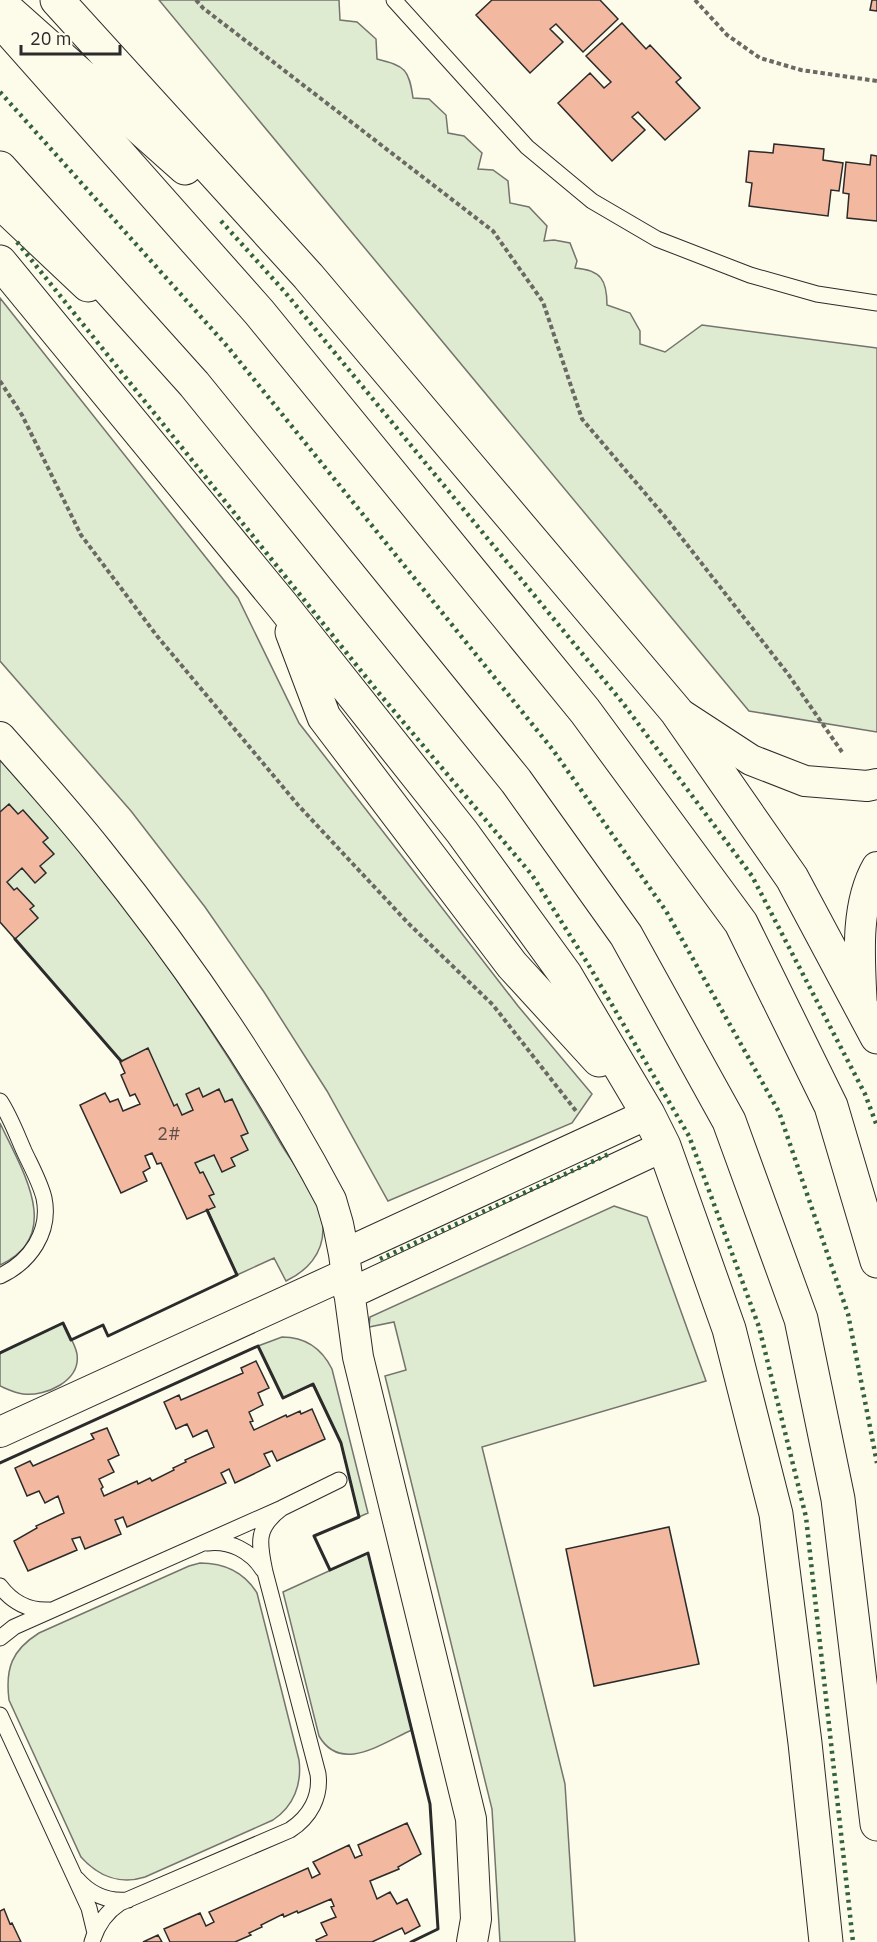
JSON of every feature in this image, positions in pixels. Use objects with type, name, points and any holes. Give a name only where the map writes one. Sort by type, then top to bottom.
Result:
[{"type":"main road","points":[[57,0],[308,276],[676,711],[792,878],[877,1037]]},
{"type":"main road","points":[[0,4],[308,276]]},
{"type":"main road","points":[[0,20],[259,312],[585,711],[741,923],[831,1106],[877,1261]]},
{"type":"main road","points":[[0,168],[194,384],[516,781],[626,935],[729,1121],[804,1330],[838,1499],[877,1824]]},
{"type":"main road","points":[[0,202],[194,384]]},
{"type":"main road","points":[[0,262],[282,605],[469,841],[564,974],[648,1114],[664,1146],[729,1329],[776,1514],[805,1743],[826,1942]]},
{"type":"street","points":[[676,711],[751,760],[805,781],[872,785]]},
{"type":"street","points":[[0,736],[100,852],[209,999],[254,1069],[331,1200],[338,1224],[358,1357],[471,1819],[475,1934]]},
{"type":"street","points":[[861,1009],[860,931],[871,877],[877,867]]},
{"type":"street","points":[[346,1274],[595,1138],[648,1114]]},
{"type":"street","points":[[0,1432],[346,1274],[664,1146]]},
{"type":"lane","points":[[394,0],[527,147],[592,201],[657,239],[750,275],[817,294],[877,303]]},
{"type":"lane","points":[[0,1101],[40,1186],[45,1206],[44,1226],[33,1251],[13,1270],[0,1276]]},
{"type":"lane","points":[[0,1638],[14,1627],[282,1508],[339,1479]]},
{"type":"lane","points":[[93,1938],[108,1911],[128,1900],[290,1830],[308,1814],[317,1796],[318,1774],[265,1572],[260,1543],[261,1534],[269,1520],[282,1508]]},
{"type":"lane","points":[[201,1544],[222,1542],[239,1548],[254,1557],[265,1572]]},
{"type":"lane","points":[[0,1586],[11,1599],[20,1604],[39,1610],[54,1609]]},
{"type":"lane","points":[[0,1715],[92,1916],[93,1938]]},
{"type":"lane","points":[[74,1875],[84,1887],[105,1898],[128,1900]]},
{"type":"path","points":[[196,0],[202,8],[493,231],[543,302],[582,419],[667,519],[872,785]]},
{"type":"path","points":[[695,0],[727,35],[760,58],[801,70],[877,81]]},
{"type":"path","points":[[0,381],[22,416],[81,534],[158,636],[298,805],[408,923],[493,1005],[558,1086],[595,1138]]},
{"type":"green space","points":[[159,0],[339,0],[340,20],[357,22],[376,39],[377,59],[404,70],[410,81],[413,98],[429,99],[446,115],[448,133],[464,136],[482,153],[478,169],[493,170],[508,181],[510,203],[529,207],[547,226],[544,241],[570,243],[577,261],[575,268],[591,271],[601,278],[606,289],[607,305],[630,313],[640,331],[640,344],[665,352],[702,325],[877,348],[877,732],[749,711]]},
{"type":"green space","points":[[0,298],[238,598],[299,723],[518,1006],[592,1094],[572,1123],[388,1201],[327,1091],[264,992],[205,907],[131,811],[0,661]]},
{"type":"green space","points":[[0,760],[87,859],[140,928],[213,1034],[307,1185],[322,1219],[322,1238],[312,1261],[294,1277],[286,1281],[274,1258],[237,1275],[137,1054],[121,1061],[15,939],[0,911]]},
{"type":"green space","points":[[0,1123],[26,1179],[32,1199],[34,1218],[31,1236],[20,1252],[0,1265]]},
{"type":"green space","points":[[614,1206],[647,1217],[706,1381],[482,1447],[565,1784],[575,1942],[500,1942],[492,1809],[385,1376],[406,1370],[394,1322],[369,1327],[370,1317]]},
{"type":"green space","points":[[63,1323],[77,1354],[77,1364],[67,1379],[51,1390],[32,1394],[17,1393],[0,1386],[0,1353]]},
{"type":"green space","points":[[282,1337],[298,1339],[312,1346],[318,1350],[332,1369],[368,1513],[359,1517],[341,1443],[313,1385],[283,1398],[258,1346]]},
{"type":"green space","points":[[368,1553],[412,1730],[375,1748],[350,1754],[339,1753],[328,1747],[319,1736],[283,1592]]},
{"type":"green space","points":[[200,1563],[209,1563],[233,1570],[246,1579],[257,1593],[299,1760],[298,1786],[286,1808],[273,1820],[145,1877],[127,1880],[110,1877],[102,1874],[81,1857],[9,1700],[8,1678],[12,1661],[22,1646],[39,1633]]},
{"type":"building","points":[[492,0],[600,0],[618,19],[583,52],[556,24],[550,29],[563,42],[530,73],[476,15]]},
{"type":"building","points":[[872,0],[877,0],[877,11],[870,10]]},
{"type":"building","points":[[622,23],[646,49],[650,45],[681,78],[676,82],[700,108],[665,140],[638,112],[632,117],[645,130],[612,161],[558,103],[590,73],[604,88],[611,82],[586,56]]},
{"type":"building","points":[[774,144],[824,149],[823,160],[843,163],[839,191],[831,190],[828,216],[749,206],[752,183],[746,182],[749,151],[773,153]]},
{"type":"building","points":[[871,155],[877,156],[877,221],[847,218],[849,194],[843,193],[846,162],[870,165]]},
{"type":"building","points":[[9,804],[18,814],[23,810],[48,838],[43,842],[54,854],[40,866],[46,873],[35,883],[22,868],[7,882],[14,890],[17,888],[34,906],[30,909],[38,918],[15,939],[0,922],[0,812]]},
{"type":"building","points":[[148,1048],[174,1106],[177,1104],[182,1115],[193,1110],[186,1094],[199,1088],[203,1097],[219,1089],[225,1102],[232,1099],[248,1133],[241,1136],[248,1150],[231,1158],[235,1166],[222,1172],[214,1155],[195,1163],[200,1173],[203,1172],[214,1194],[209,1196],[215,1207],[187,1219],[161,1163],[157,1164],[152,1153],[145,1156],[150,1168],[143,1172],[147,1181],[121,1193],[80,1105],[105,1093],[110,1102],[118,1099],[123,1111],[140,1104],[135,1094],[130,1096],[121,1075],[125,1073],[120,1062]]},
{"type":"building","points":[[256,1361],[269,1388],[258,1393],[263,1405],[249,1412],[254,1430],[286,1415],[287,1417],[300,1411],[301,1414],[312,1409],[325,1439],[277,1461],[272,1451],[264,1454],[270,1466],[235,1483],[229,1469],[221,1473],[226,1483],[127,1527],[123,1517],[115,1520],[121,1534],[85,1549],[80,1537],[72,1539],[77,1550],[28,1571],[14,1541],[37,1528],[36,1526],[64,1513],[58,1496],[45,1503],[39,1491],[27,1496],[15,1468],[30,1461],[33,1466],[94,1439],[91,1434],[107,1428],[119,1455],[108,1460],[114,1472],[99,1479],[104,1496],[137,1481],[138,1484],[150,1478],[152,1481],[174,1470],[173,1468],[186,1462],[185,1460],[214,1447],[207,1430],[193,1437],[187,1424],[176,1429],[164,1402],[179,1395],[181,1400],[243,1373],[241,1368]]},
{"type":"building","points":[[669,1527],[699,1664],[594,1686],[566,1549]]},
{"type":"building","points":[[407,1823],[421,1854],[398,1867],[399,1869],[370,1881],[377,1899],[390,1892],[397,1904],[407,1899],[420,1926],[405,1934],[402,1928],[372,1942],[317,1942],[316,1940],[327,1935],[321,1923],[336,1917],[331,1907],[334,1906],[331,1899],[298,1913],[297,1911],[284,1917],[283,1914],[261,1925],[262,1927],[249,1933],[251,1935],[235,1942],[170,1942],[164,1929],[200,1913],[206,1926],[214,1922],[209,1912],[308,1868],[312,1878],[320,1874],[313,1862],[349,1845],[355,1858],[362,1855],[358,1845]]},
{"type":"building","points":[[4,1909],[21,1942],[0,1942],[0,1911]]},
{"type":"building","points":[[158,1935],[162,1942],[143,1942]]},
{"type":"hedge","points":[[0,92],[227,346],[553,750],[666,911],[779,1112],[848,1314],[877,1463]]},
{"type":"hedge","points":[[221,221],[284,291],[622,702],[752,876],[865,1094],[877,1126]]},
{"type":"hedge","points":[[17,242],[378,692],[532,875],[588,964],[689,1136],[759,1327],[806,1517],[853,1942]]},
{"type":"hedge","points":[[380,1259],[609,1154]]},
{"type":"wall","points":[[15,939],[121,1061]]},
{"type":"wall","points":[[0,1353],[63,1323],[71,1340],[103,1325],[108,1336],[237,1275],[207,1210]]},
{"type":"wall","points":[[0,1463],[258,1346],[283,1398],[313,1384],[341,1443],[359,1517],[314,1536],[330,1570],[368,1553],[430,1804],[438,1929],[411,1942]]}]
